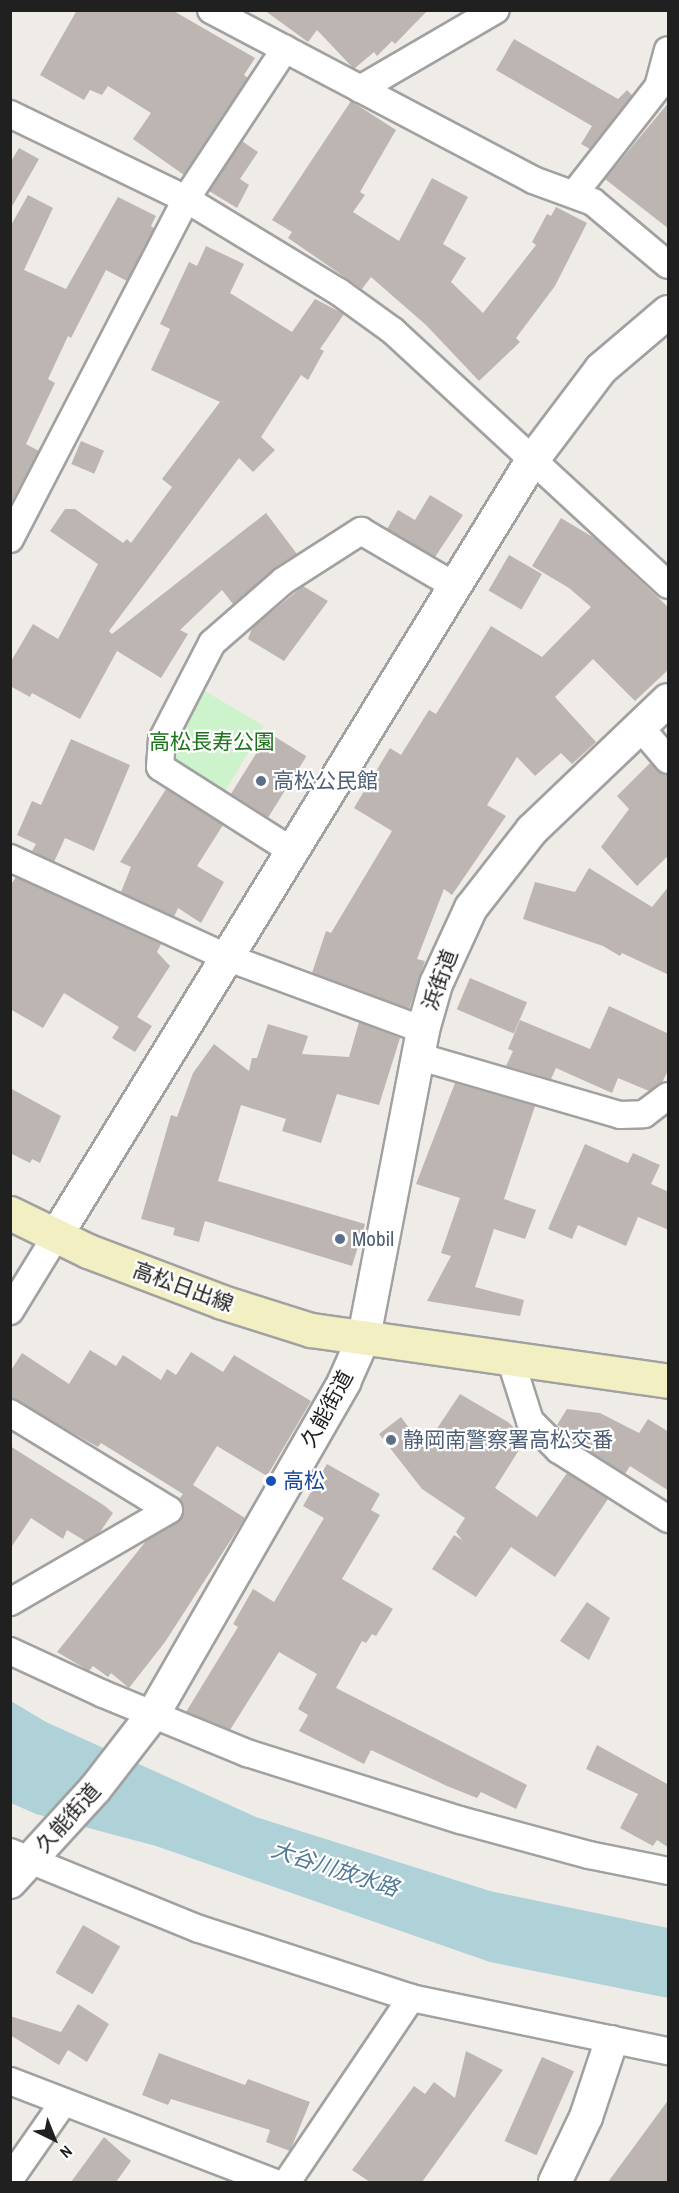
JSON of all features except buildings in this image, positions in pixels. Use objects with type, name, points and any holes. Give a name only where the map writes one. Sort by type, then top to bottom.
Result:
[{"type":"main road","name":"高松日出線","points":[[10,1213],[56,1236],[222,1302],[311,1330],[364,1337]]},
{"type":"main road","points":[[364,1337],[669,1381]]},
{"type":"street","points":[[211,10],[533,180],[593,202],[669,265]]},
{"type":"street","points":[[360,89],[496,10]]},
{"type":"street","points":[[10,539],[186,200],[285,50]]},
{"type":"street","points":[[574,194],[658,87],[669,50]]},
{"type":"street","points":[[10,114],[186,200],[339,292],[393,332],[531,462],[669,585]]},
{"type":"street","points":[[10,1311],[453,585],[531,462],[601,369],[669,312]]},
{"type":"street","points":[[292,851],[160,767],[162,740],[212,643],[283,581],[361,531],[453,585]]},
{"type":"street","name":"浜街道","points":[[364,1337],[420,1043],[436,984],[454,941],[490,880],[532,830],[669,700]]},
{"type":"street","points":[[640,727],[669,760]]},
{"type":"street","points":[[10,858],[420,1043],[620,1115],[644,1114],[669,1096]]},
{"type":"street","name":"久能街道","points":[[17,1865],[95,1789],[154,1713],[344,1382],[364,1337]]},
{"type":"street","points":[[510,1358],[530,1422],[559,1450],[669,1519]]},
{"type":"street","points":[[10,1413],[169,1510],[10,1602]]},
{"type":"street","points":[[10,1652],[103,1694],[247,1753],[386,1798],[589,1855],[669,1871]]},
{"type":"street","points":[[17,1865],[199,1929],[411,1998],[610,2042],[669,2051]]},
{"type":"street","points":[[286,2182],[411,1998]]},
{"type":"street","points":[[558,2181],[586,2117],[610,2042]]},
{"type":"street","points":[[10,2081],[273,2182]]},
{"type":"street","points":[[10,2180],[63,2103]]},
{"type":"green space","name":"高松長寿公園","points":[[198,687],[264,726],[221,798],[173,766],[168,746]]},
{"type":"water","name":"大谷川放水路","points":[[11,1701],[46,1722],[256,1817],[490,1891],[668,1928],[668,1998],[490,1962],[156,1846],[36,1814],[11,1803]]},
{"type":"place","name":"高松公民館","points":[[261,781]]},
{"type":"place","name":"Mobil","points":[[340,1239]]},
{"type":"place","name":"静岡南警察署高松交番","points":[[391,1440]]},
{"type":"place","name":"高松","points":[[271,1481]]}]
